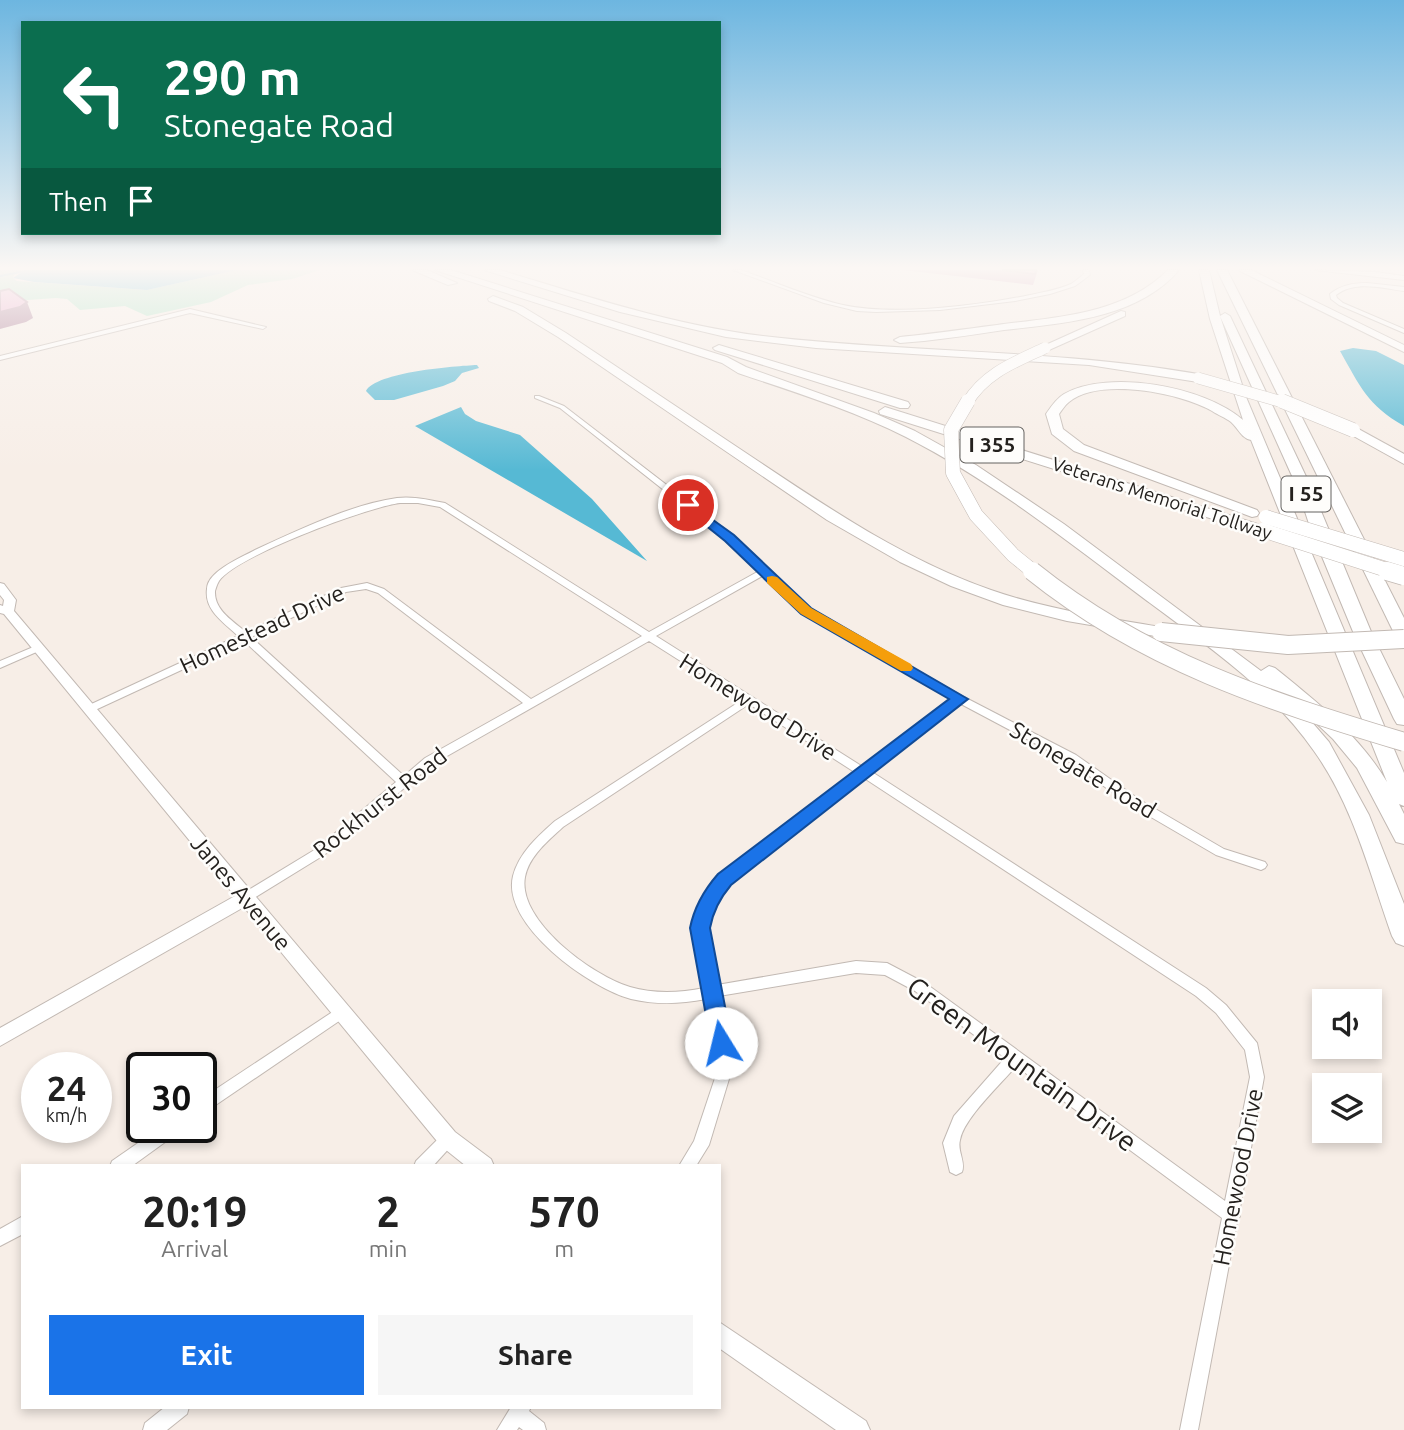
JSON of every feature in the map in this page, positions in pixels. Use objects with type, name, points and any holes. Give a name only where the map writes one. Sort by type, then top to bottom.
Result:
[{"type":"highway","points":[[565,337],[868,540],[982,592],[1033,608],[1161,632],[1288,645],[1404,637]]},
{"type":"highway","name":"Veterans Memorial Tollway","points":[[652,337],[1260,520],[1404,559]]},
{"type":"highway","name":"Veterans Memorial Tollway","points":[[682,337],[1260,520],[1404,576]]},
{"type":"highway","points":[[750,337],[1096,363],[1198,378],[1281,400],[1353,430],[1404,460]]},
{"type":"highway","points":[[762,339],[840,342],[923,337]]},
{"type":"highway","points":[[1071,337],[1010,364],[982,383],[962,407],[953,427],[951,455],[960,490],[977,518],[995,539],[1056,591],[1156,653],[1272,702],[1404,742]]},
{"type":"highway","points":[[1221,337],[1240,397],[1321,601],[1404,798]]},
{"type":"highway","name":"I 55","points":[[1235,337],[1304,487],[1358,622],[1404,719]]},
{"type":"highway","name":"I 55","points":[[1253,337],[1404,637]]},
{"type":"highway","points":[[1378,337],[1403,349]]},
{"type":"highway","points":[[723,359],[742,370],[867,415],[934,446],[1002,489],[1105,562],[1240,663],[1274,692],[1306,727],[1340,776],[1404,936]]},
{"type":"highway","points":[[1260,520],[1079,448],[1054,426],[1051,416],[1054,408],[1068,396],[1106,387],[1151,389],[1202,401],[1240,421],[1278,490]]},
{"type":"highway","points":[[1105,562],[1267,670],[1316,710],[1352,747],[1374,778],[1404,836]]},
{"type":"street","points":[[0,358],[86,337]]},
{"type":"street","name":"Stonegate Road","points":[[537,397],[562,407],[730,538],[806,611],[960,699],[1072,758],[1136,803],[1220,852],[1261,864]]},
{"type":"street","name":"Homewood Drive","points":[[403,782],[213,607],[209,590],[216,578],[229,567],[367,507],[394,500],[415,500],[442,505],[747,701],[863,772],[1201,992],[1238,1027],[1252,1048],[1257,1077],[1189,1430]]},
{"type":"street","name":"Rockhurst Road","points":[[0,1038],[246,898],[320,852],[429,761],[763,572]]},
{"type":"street","name":"Homestead Drive","points":[[89,709],[344,590],[358,586],[374,588],[530,703]]},
{"type":"street","name":"Janes Avenue","points":[[0,587],[10,600],[4,610],[340,1013],[448,1139],[481,1164]]},
{"type":"street","points":[[0,665],[38,648]]},
{"type":"street","points":[[688,1164],[701,1145],[725,1069],[700,928],[703,914],[717,889],[724,879],[960,699]]},
{"type":"street","name":"Green Mountain Drive","points":[[747,701],[559,824],[534,845],[520,871],[518,890],[524,908],[538,929],[585,974],[629,992],[672,998],[856,967],[887,969],[920,987],[1232,1216]]},
{"type":"street","points":[[217,1097],[340,1013]]},
{"type":"street","points":[[956,1167],[951,1143],[959,1121],[1015,1057]]},
{"type":"street","points":[[424,1164],[448,1139]]},
{"type":"street","points":[[121,1164],[151,1143]]},
{"type":"street","points":[[0,1238],[21,1225]]},
{"type":"street","points":[[721,1335],[857,1430]]},
{"type":"street","points":[[152,1430],[178,1409]]},
{"type":"street","points":[[506,1430],[520,1410],[537,1430]]},
{"type":"water","points":[[1353,348],[1376,351],[1404,365],[1404,426],[1381,410],[1359,385],[1340,351]]},
{"type":"water","points":[[477,365],[479,368],[462,373],[455,381],[394,400],[375,400],[366,391],[373,384],[400,375]]},
{"type":"water","points":[[461,407],[465,414],[476,421],[520,435],[592,499],[647,561],[415,426]]},
{"type":"slow traffic","points":[[772,580],[806,611],[906,668]]},
{"type":"route","points":[[688,505],[730,538],[806,611],[960,699],[724,879],[717,889],[703,914],[700,928],[721,1043]]}]
